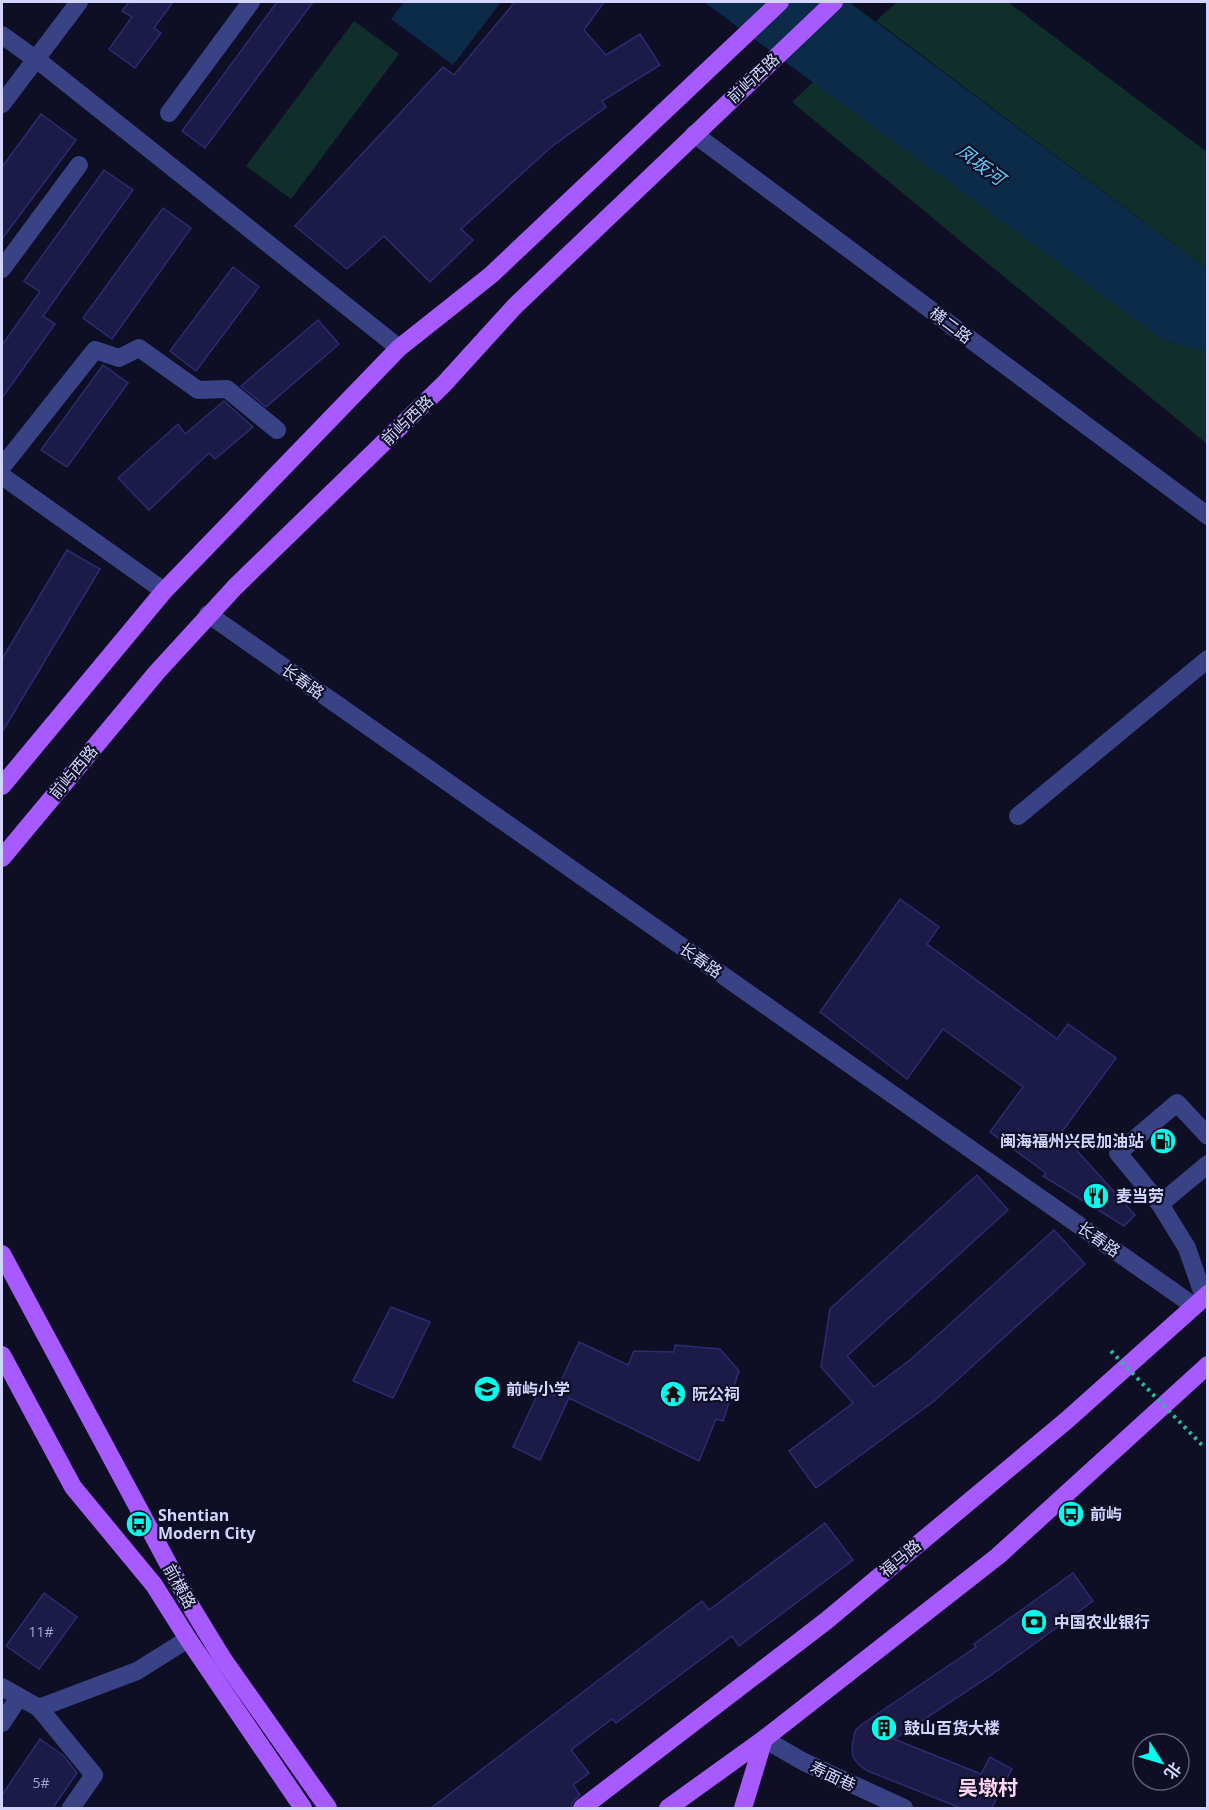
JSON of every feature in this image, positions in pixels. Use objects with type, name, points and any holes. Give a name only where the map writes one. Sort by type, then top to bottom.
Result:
[{"type":"main road","points":[[2,786],[164,591],[399,348],[491,275],[780,2]]},
{"type":"main road","name":"前屿西路","points":[[2,858],[208,614],[275,546],[444,384],[515,306],[834,2]]},
{"type":"main road","name":"前横路","points":[[2,1254],[193,1610],[223,1659],[328,1809]]},
{"type":"main road","name":"福马路","points":[[582,1809],[826,1621],[1067,1420],[1202,1299]]},
{"type":"main road","name":"前横路","points":[[2,1355],[73,1487],[144,1571],[303,1809]]},
{"type":"main road","points":[[668,1809],[764,1738],[998,1556],[1208,1365]]},
{"type":"main road","points":[[743,1809],[764,1738]]},
{"type":"street","points":[[2,105],[79,2]]},
{"type":"street","points":[[169,113],[251,2]]},
{"type":"street","points":[[2,34],[399,348]]},
{"type":"street","name":"横二路","points":[[694,134],[1208,516]]},
{"type":"street","points":[[2,269],[79,165]]},
{"type":"street","points":[[2,467],[95,350],[119,358],[139,348],[198,390],[227,389],[277,430]]},
{"type":"street","points":[[2,476],[164,591]]},
{"type":"street","name":"长春路","points":[[208,614],[1202,1299]]},
{"type":"street","points":[[1018,816],[1208,659]]},
{"type":"street","points":[[1202,1299],[1187,1248],[1160,1204],[1118,1153],[1177,1103],[1208,1136]]},
{"type":"street","points":[[1160,1204],[1208,1164]]},
{"type":"street","points":[[39,1708],[137,1671],[188,1639]]},
{"type":"street","points":[[2,1687],[39,1708],[94,1775],[71,1809]]},
{"type":"street","points":[[2,1723],[19,1697]]},
{"type":"street","name":"寿面巷","points":[[764,1738],[804,1762],[904,1809]]},
{"type":"path","points":[[1111,1352],[1202,1445]]},
{"type":"green space","points":[[897,2],[1008,2],[1207,152],[1207,269],[876,21]]},
{"type":"green space","points":[[354,21],[399,54],[291,199],[246,166]]},
{"type":"green space","points":[[814,81],[1163,340],[1207,352],[1207,444],[792,102]]},
{"type":"water","points":[[404,2],[501,2],[453,65],[391,19]]},
{"type":"water","name":"凤坂河","points":[[704,2],[849,2],[1207,269],[1207,352],[1163,340]]},
{"type":"building","points":[[129,2],[173,2],[154,28],[161,33],[135,68],[109,49],[132,17],[122,11]]},
{"type":"building","points":[[277,2],[313,2],[205,148],[182,131]]},
{"type":"building","points":[[515,2],[604,2],[584,30],[606,55],[640,34],[660,65],[602,101],[606,107],[550,148],[461,229],[473,240],[430,282],[384,236],[347,269],[295,226],[443,67],[454,75]]},
{"type":"building","points":[[41,114],[76,140],[2,239],[2,167]]},
{"type":"building","points":[[104,170],[133,190],[43,316],[55,324],[2,398],[2,345],[40,292],[24,281]]},
{"type":"building","points":[[163,208],[191,228],[112,339],[83,318]]},
{"type":"building","points":[[233,267],[259,287],[196,371],[170,351]]},
{"type":"building","points":[[318,320],[339,344],[266,407],[241,386]]},
{"type":"building","points":[[103,365],[128,383],[67,467],[41,450]]},
{"type":"building","points":[[224,401],[253,427],[215,459],[209,453],[149,510],[118,478],[178,424],[185,434]]},
{"type":"building","points":[[67,550],[100,569],[2,732],[2,659]]},
{"type":"building","points":[[900,899],[939,927],[927,944],[1057,1039],[1068,1024],[1116,1058],[1061,1133],[1135,1215],[1124,1226],[1043,1176],[1046,1173],[990,1132],[1023,1087],[943,1029],[907,1079],[820,1012]]},
{"type":"building","points":[[977,1175],[1008,1210],[847,1356],[874,1387],[910,1360],[1054,1230],[1085,1264],[934,1401],[816,1488],[789,1451],[853,1403],[821,1367],[830,1309]]},
{"type":"building","points":[[391,1307],[430,1322],[393,1398],[353,1381]]},
{"type":"building","name":"阮公祠","points":[[579,1342],[628,1365],[634,1351],[674,1352],[675,1345],[720,1349],[739,1371],[723,1421],[716,1419],[699,1461],[569,1398],[540,1460],[513,1447],[540,1389],[554,1396]]},
{"type":"building","points":[[825,1523],[853,1560],[739,1646],[732,1636],[616,1723],[612,1719],[571,1750],[589,1773],[573,1785],[580,1795],[572,1803],[571,1809],[430,1809],[702,1601],[709,1610]]},
{"type":"building","points":[[1073,1573],[1093,1601],[990,1676],[894,1739],[981,1774],[990,1757],[1012,1769],[991,1809],[963,1809],[868,1771],[859,1765],[853,1757],[852,1747],[855,1731],[861,1725],[976,1647],[974,1644]]},
{"type":"building","points":[[44,1593],[77,1617],[39,1669],[6,1646]]},
{"type":"building","points":[[40,1739],[64,1756],[77,1773],[52,1809],[2,1809],[2,1795]]},
{"type":"place","name":"闽海福州兴民加油站","points":[[1163,1141]]},
{"type":"place","name":"麦当劳","points":[[1096,1196]]},
{"type":"place","name":"前屿小学","points":[[487,1389]]},
{"type":"place","name":"阮公祠","points":[[673,1394]]},
{"type":"place","name":"前屿","points":[[1071,1514]]},
{"type":"place","name":"Shentian Modern City","points":[[139,1524]]},
{"type":"place","name":"中国农业银行","points":[[1034,1622]]},
{"type":"place","name":"鼓山百货大楼","points":[[884,1728]]},
{"type":"district","name":"吴墩村","points":[[988,1787]]}]
